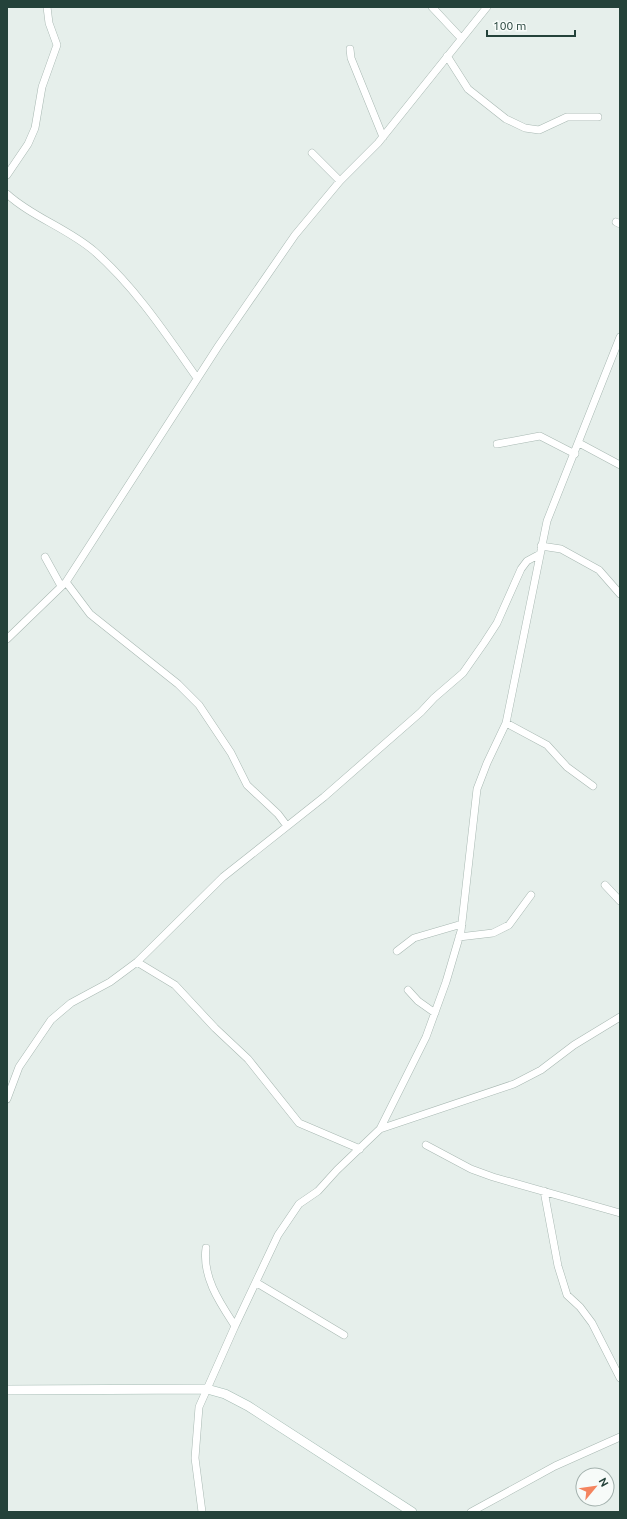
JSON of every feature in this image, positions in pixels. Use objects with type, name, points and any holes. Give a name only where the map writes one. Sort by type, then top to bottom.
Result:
[{"type":"street","points":[[7,175],[28,144],[35,128],[42,87],[57,46],[49,23],[47,7]]},
{"type":"street","points":[[432,7],[461,38]]},
{"type":"street","points":[[7,639],[63,584],[197,378],[295,235],[340,181],[383,137],[487,7]]},
{"type":"street","points":[[350,49],[351,58],[383,137]]},
{"type":"street","points":[[447,56],[468,89],[506,119],[525,128],[539,130],[567,117],[598,117]]},
{"type":"street","points":[[312,153],[340,181]]},
{"type":"street","points":[[7,194],[24,207],[76,237],[108,264],[149,310],[197,378]]},
{"type":"street","points":[[202,1512],[196,1458],[199,1407],[235,1326],[257,1283],[278,1235],[299,1204],[318,1191],[337,1170],[380,1129],[426,1037],[446,982],[462,924],[478,789],[487,763],[506,723],[529,616],[541,546],[547,521],[575,454],[620,337]]},
{"type":"street","points":[[497,444],[540,436],[575,454]]},
{"type":"street","points":[[579,443],[620,465]]},
{"type":"street","points":[[541,546],[561,549],[599,570],[620,594]]},
{"type":"street","points":[[7,1099],[19,1067],[51,1020],[76,1000],[115,979],[137,962],[222,877],[324,797],[463,673],[497,624],[521,569],[527,561],[540,554]]},
{"type":"street","points":[[45,557],[63,584],[90,614],[120,636],[153,666],[178,684],[198,705],[231,753],[247,785],[278,814],[287,826]]},
{"type":"street","points":[[506,723],[547,745],[567,767],[593,786]]},
{"type":"street","points":[[605,885],[620,901]]},
{"type":"street","points":[[459,936],[493,933],[509,925],[531,895]]},
{"type":"street","points":[[397,951],[414,938],[462,924]]},
{"type":"street","points":[[137,962],[175,985],[215,1028],[248,1059],[299,1123],[360,1149]]},
{"type":"street","points":[[408,990],[418,1001],[434,1013]]},
{"type":"street","points":[[380,1129],[514,1084],[541,1070],[574,1045],[620,1016]]},
{"type":"street","points":[[426,1145],[471,1169],[620,1213]]},
{"type":"street","points":[[544,1191],[558,1266],[567,1295],[580,1307],[592,1323],[620,1378]]},
{"type":"street","points":[[206,1248],[204,1260],[208,1276],[220,1303],[235,1326]]},
{"type":"street","points":[[257,1283],[344,1335]]},
{"type":"street","points":[[7,1390],[207,1389],[225,1394],[248,1406],[412,1512]]},
{"type":"street","points":[[471,1512],[555,1466],[620,1437]]}]
